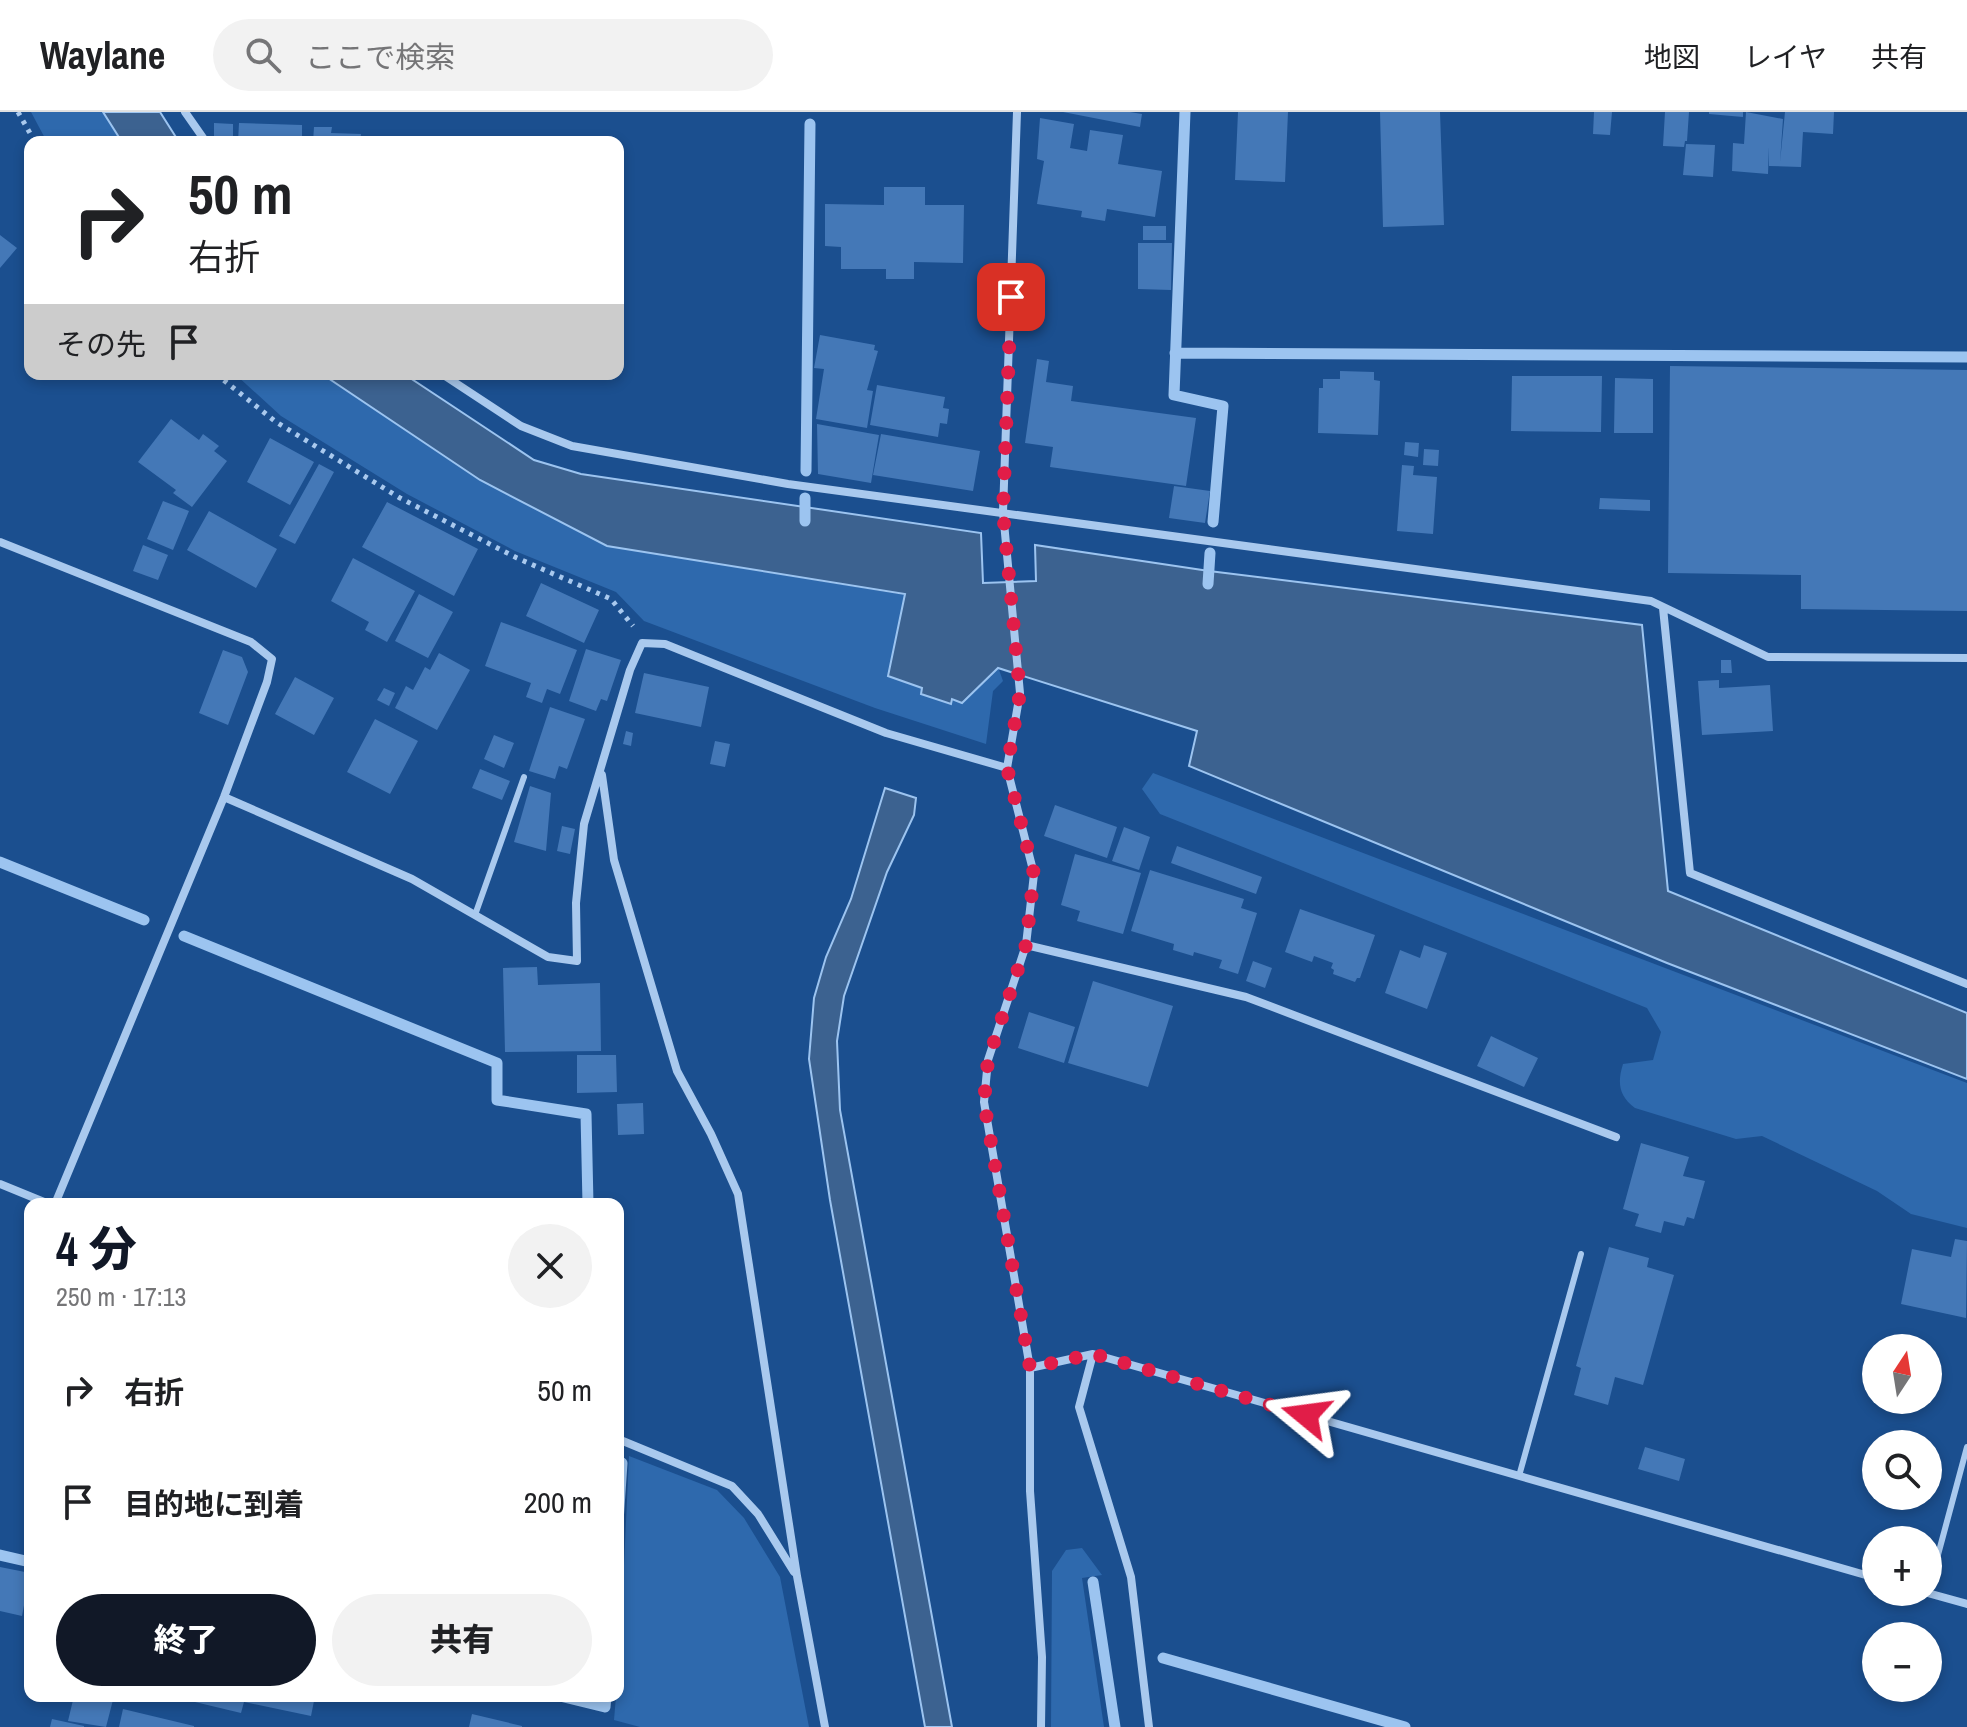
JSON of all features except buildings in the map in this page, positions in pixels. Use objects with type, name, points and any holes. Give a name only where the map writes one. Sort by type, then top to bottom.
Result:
[{"type":"street","points":[[185,112],[202,136]]},
{"type":"street","points":[[1017,112],[1003,512],[1020,693],[1007,768],[1034,874],[1026,945],[988,1060],[984,1102],[1030,1368],[1030,1491],[1042,1657],[1041,1727]]},
{"type":"street","points":[[451,380],[521,426],[572,446],[788,484],[1651,601],[1768,657],[1967,658]]},
{"type":"street","points":[[0,542],[251,642],[272,659],[267,682],[224,797],[57,1198]]},
{"type":"street","points":[[1663,608],[1690,873],[1967,984]]},
{"type":"street","points":[[224,797],[412,879],[548,957],[577,961],[576,903],[584,824],[630,670],[642,643],[665,644],[886,733],[1007,768]]},
{"type":"street","points":[[601,770],[614,860],[677,1071],[711,1134],[738,1194],[797,1576],[825,1727]]},
{"type":"street","points":[[1026,945],[1246,997],[1616,1137]]},
{"type":"street","points":[[0,1184],[34,1198]]},
{"type":"street","points":[[1030,1368],[1093,1354],[1862,1574]]},
{"type":"street","points":[[1093,1354],[1079,1407],[1131,1577],[1149,1727]]},
{"type":"street","points":[[624,1441],[732,1486],[758,1514],[797,1576]]},
{"type":"street","points":[[1942,1596],[1967,1604]]},
{"type":"lane","points":[[475,915],[524,777]]},
{"type":"lane","points":[[1519,1476],[1581,1254]]},
{"type":"lane","points":[[1942,1538],[1967,1447]]},
{"type":"path","points":[[18,112],[32,136]]},
{"type":"path","points":[[224,380],[276,422],[400,498],[517,558],[611,599],[635,628],[642,643]]},
{"type":"shaded area","points":[[31,112],[103,112],[118,136],[44,136]]},
{"type":"shaded area","points":[[103,112],[160,112],[175,136],[118,136]]},
{"type":"shaded area","points":[[242,380],[331,380],[480,480],[607,546],[905,595],[922,688],[962,703],[998,667],[1003,681],[993,691],[986,744],[875,708],[644,621],[616,592],[515,551],[407,494],[281,416]]},
{"type":"shaded area","points":[[331,380],[413,380],[534,460],[581,474],[981,533],[983,583],[1036,581],[1035,545],[1209,571],[1642,625],[1668,891],[1967,1013],[1967,1079],[1667,963],[1189,766],[1197,731],[998,668],[962,703],[952,699],[951,704],[921,694],[922,688],[888,676],[905,594],[607,546],[480,480]]},
{"type":"shaded area","points":[[1153,773],[1967,1083],[1967,1228],[1911,1214],[1877,1191],[1762,1136],[1736,1139],[1635,1108],[1623,1094],[1620,1077],[1623,1064],[1653,1060],[1661,1032],[1647,1008],[1160,814],[1142,789]]},
{"type":"shaded area","points":[[885,788],[916,798],[914,815],[887,872],[844,996],[837,1041],[840,1110],[952,1727],[925,1727],[830,1200],[809,1059],[814,998],[826,957],[851,899]]},
{"type":"shaded area","points":[[629,1456],[717,1490],[744,1518],[780,1577],[809,1727],[640,1727],[614,1720],[616,1702],[624,1702],[624,1565]]},
{"type":"shaded area","points":[[1082,1548],[1102,1575],[1082,1578],[1104,1727],[1051,1727],[1052,1571],[1066,1550]]},
{"type":"waterway","points":[[1185,112],[1174,395],[1223,406],[1213,522]]},
{"type":"waterway","points":[[806,471],[810,124]]},
{"type":"waterway","points":[[1175,353],[1967,357]]},
{"type":"waterway","points":[[805,498],[805,521]]},
{"type":"waterway","points":[[1208,584],[1210,553]]},
{"type":"waterway","points":[[0,862],[144,920]]},
{"type":"waterway","points":[[184,936],[497,1063],[497,1100],[586,1114],[588,1198]]},
{"type":"waterway","points":[[0,1555],[24,1561]]},
{"type":"waterway","points":[[1093,1582],[1115,1727]]},
{"type":"waterway","points":[[1163,1658],[1405,1727]]},
{"type":"waterway","points":[[585,1702],[605,1707],[605,1702]]},
{"type":"route","points":[[1011,297],[1003,512],[1020,693],[1007,768],[1034,874],[1026,945],[988,1060],[984,1102],[1030,1368],[1093,1354],[1306,1415]]}]
